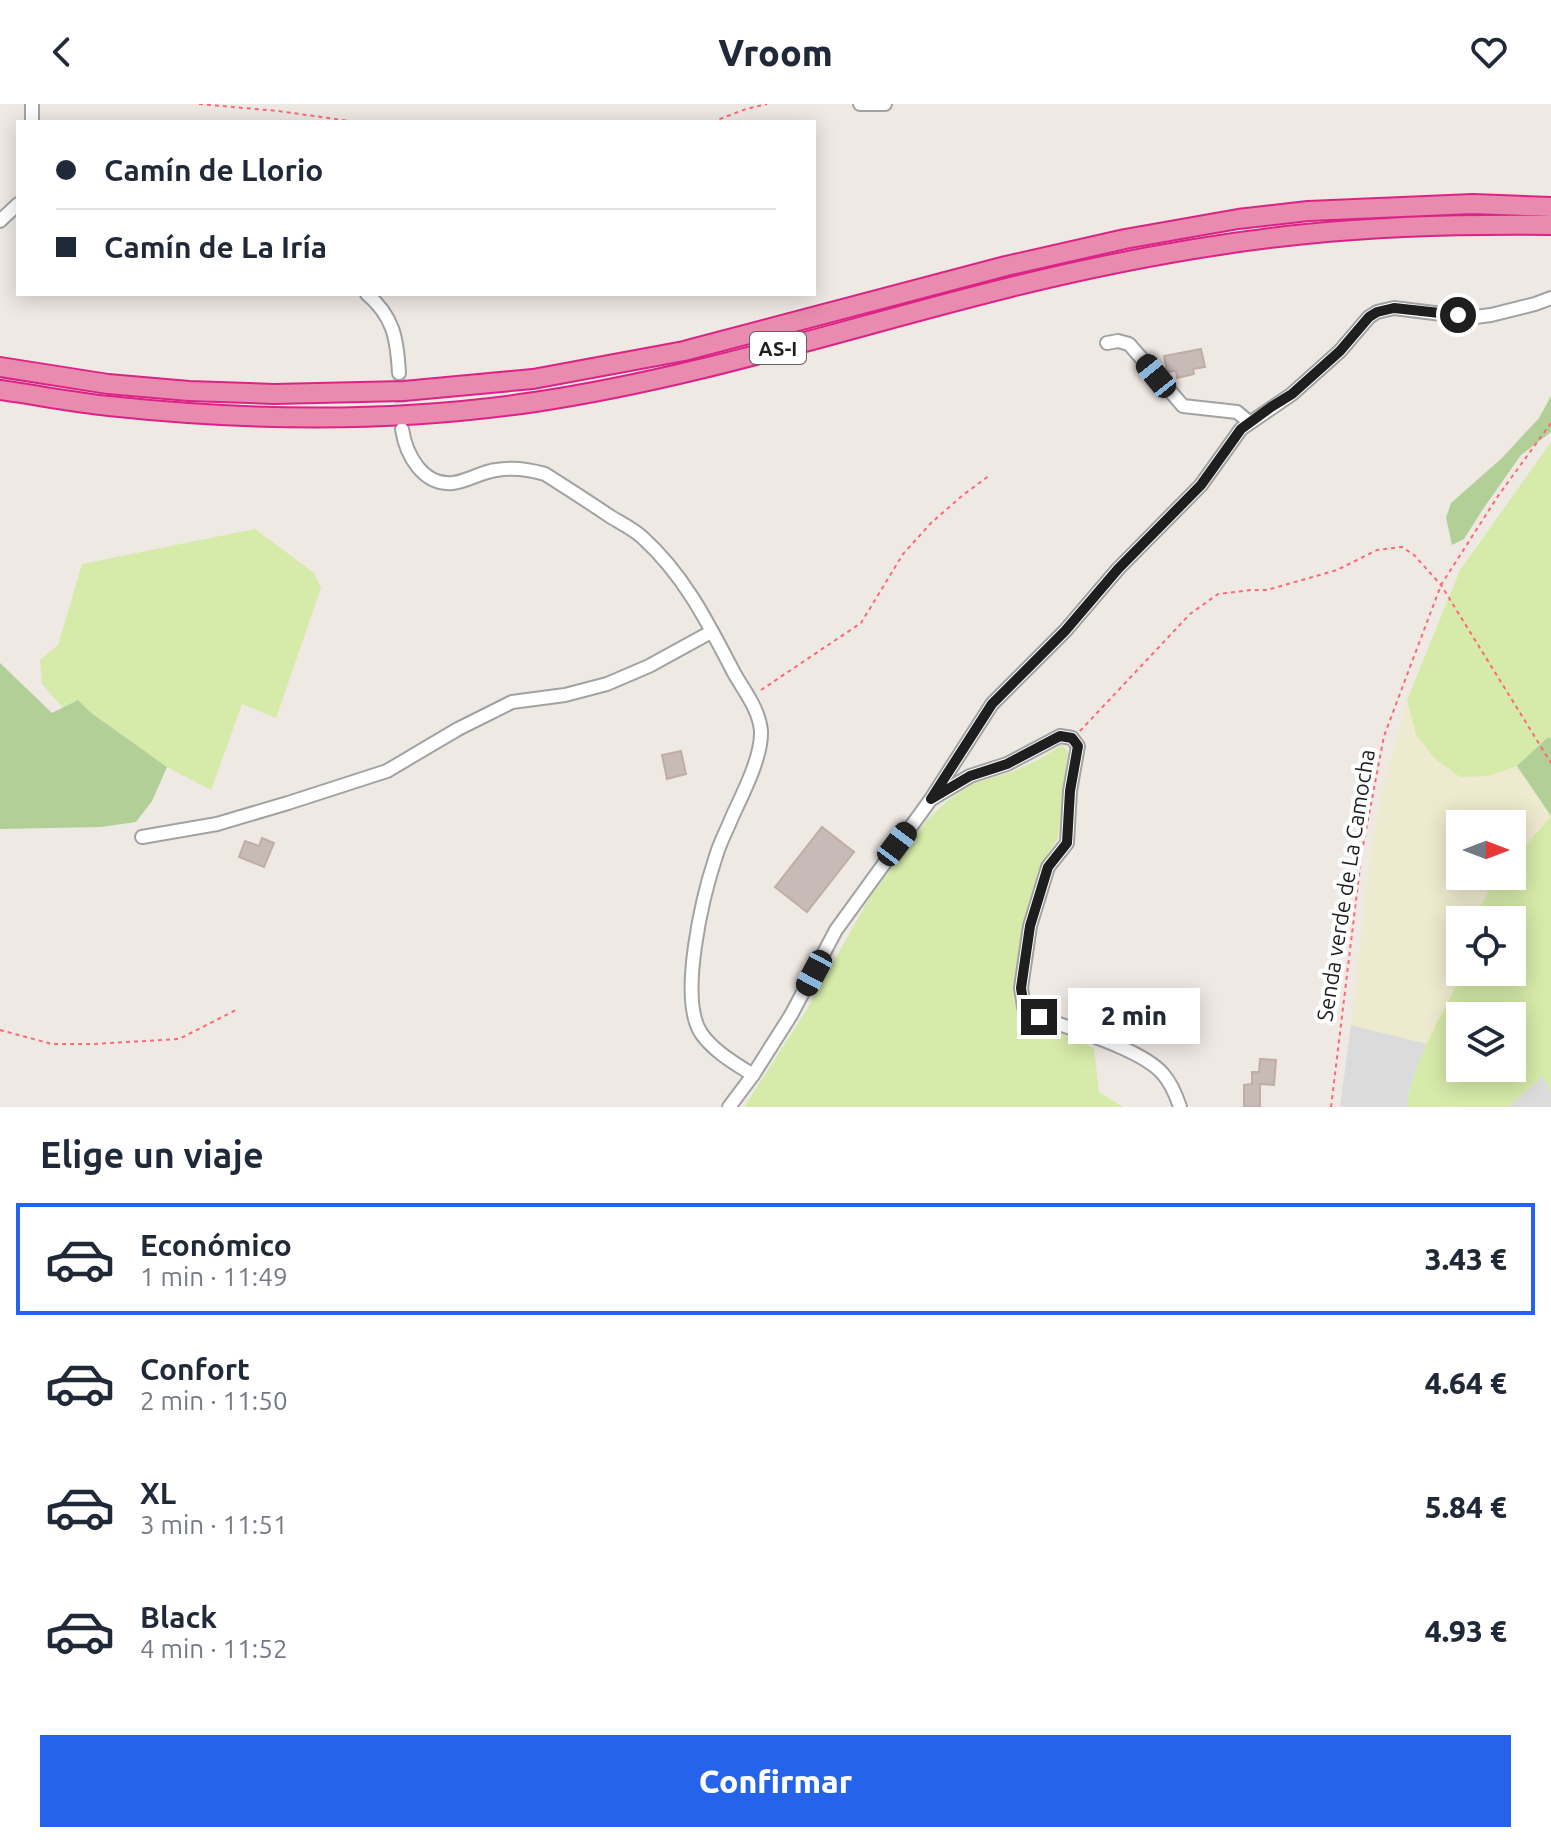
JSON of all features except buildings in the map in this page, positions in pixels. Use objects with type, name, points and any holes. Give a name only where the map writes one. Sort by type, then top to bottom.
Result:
[{"type":"highway","name":"AS-I","points":[[0,367],[108,384],[274,394],[404,391],[533,379],[684,351],[1006,266],[1125,239],[1223,222],[1308,211],[1473,204],[1551,207]]},
{"type":"highway","name":"AS-I","points":[[0,390],[107,406],[274,417],[406,415],[535,402],[688,373],[1013,287],[1129,261],[1240,242],[1310,234],[1475,224],[1551,225]]},
{"type":"street","points":[[860,104],[885,104]]},
{"type":"street","points":[[0,221],[16,206]]},
{"type":"street","points":[[369,296],[389,318],[397,344],[399,373]]},
{"type":"street","points":[[729,1107],[791,1015],[836,930],[931,799],[992,704],[1065,631],[1118,569],[1201,485],[1241,429],[1302,386],[1377,312],[1394,308],[1475,317],[1551,298]]},
{"type":"street","points":[[1107,343],[1118,341],[1129,344],[1183,406],[1237,412],[1249,422]]},
{"type":"street","points":[[402,429],[411,458],[420,470],[436,480],[453,483],[492,470],[528,469],[545,474],[640,535],[690,591],[750,697],[759,720],[759,746],[747,783],[716,854],[692,962],[695,1022],[709,1043],[753,1075]]},
{"type":"street","points":[[142,837],[217,824],[387,771],[458,729],[512,702],[565,695],[607,684],[649,666],[711,632]]},
{"type":"street","points":[[931,799],[970,776],[1007,764],[1060,736],[1072,738],[1078,746],[1070,791],[1067,843],[1048,867],[1030,926],[1021,988],[1024,1007],[1039,1017],[1141,1056],[1163,1073],[1175,1091],[1180,1107]]},
{"type":"path","points":[[199,104],[343,120]]},
{"type":"path","points":[[717,120],[767,104]]},
{"type":"path","name":"Senda verde de La Camocha","points":[[1331,1107],[1362,851],[1384,736],[1441,585],[1498,496],[1551,423]]},
{"type":"path","points":[[750,697],[861,623],[903,554],[931,523],[990,475]]},
{"type":"path","points":[[1072,738],[1190,614],[1218,594],[1267,590],[1322,575],[1377,550],[1402,547],[1414,555],[1441,585],[1551,763]]},
{"type":"path","points":[[0,1030],[52,1044],[179,1039],[238,1009]]},
{"type":"shaded area","points":[[1407,700],[1416,734],[1488,776],[1517,766],[1551,816],[1526,845],[1526,810],[1446,810],[1446,890],[1490,890],[1481,906],[1446,906],[1446,986],[1456,986],[1428,1044],[1351,1025],[1371,848],[1382,791]]},
{"type":"shaded area","points":[[1351,1025],[1428,1044],[1409,1090],[1407,1107],[1340,1107]]},
{"type":"shaded area","points":[[1543,1076],[1551,1091],[1551,1107],[1508,1107]]},
{"type":"green space","points":[[1551,396],[1551,432],[1521,455],[1464,539],[1452,545],[1446,518],[1451,503],[1502,458],[1539,418]]},
{"type":"green space","points":[[1551,442],[1551,816],[1517,766],[1488,776],[1460,777],[1434,758],[1416,734],[1407,700],[1460,570]]},
{"type":"green space","points":[[255,529],[314,573],[321,588],[276,718],[242,704],[211,790],[167,767],[78,700],[63,708],[42,684],[40,660],[58,645],[82,564]]},
{"type":"green space","points":[[0,663],[52,713],[78,700],[167,767],[152,801],[136,822],[101,827],[0,829]]},
{"type":"green space","points":[[1548,737],[1551,739],[1551,816],[1517,766]]},
{"type":"green space","points":[[1062,745],[1068,752],[1058,838],[1041,865],[1025,919],[1014,1000],[1025,1017],[1094,1048],[1099,1092],[1123,1107],[744,1107],[806,1011],[870,897],[926,821],[971,784],[1011,772]]},
{"type":"green space","points":[[1551,816],[1551,1091],[1543,1076],[1508,1107],[1407,1107],[1421,1056],[1446,1005],[1446,1082],[1526,1082],[1526,1002],[1448,1002],[1456,986],[1526,986],[1526,906],[1481,906],[1490,890],[1526,890],[1526,845]]},
{"type":"tunnel","points":[[399,373],[402,422]]},
{"type":"route","points":[[1039,1017],[1024,1007],[1021,988],[1030,926],[1048,867],[1067,843],[1070,791],[1078,746],[1072,738],[1060,736],[1007,764],[970,776],[931,799],[992,704],[1065,631],[1118,569],[1201,485],[1241,429],[1311,378],[1377,312],[1394,308],[1458,315]]}]
